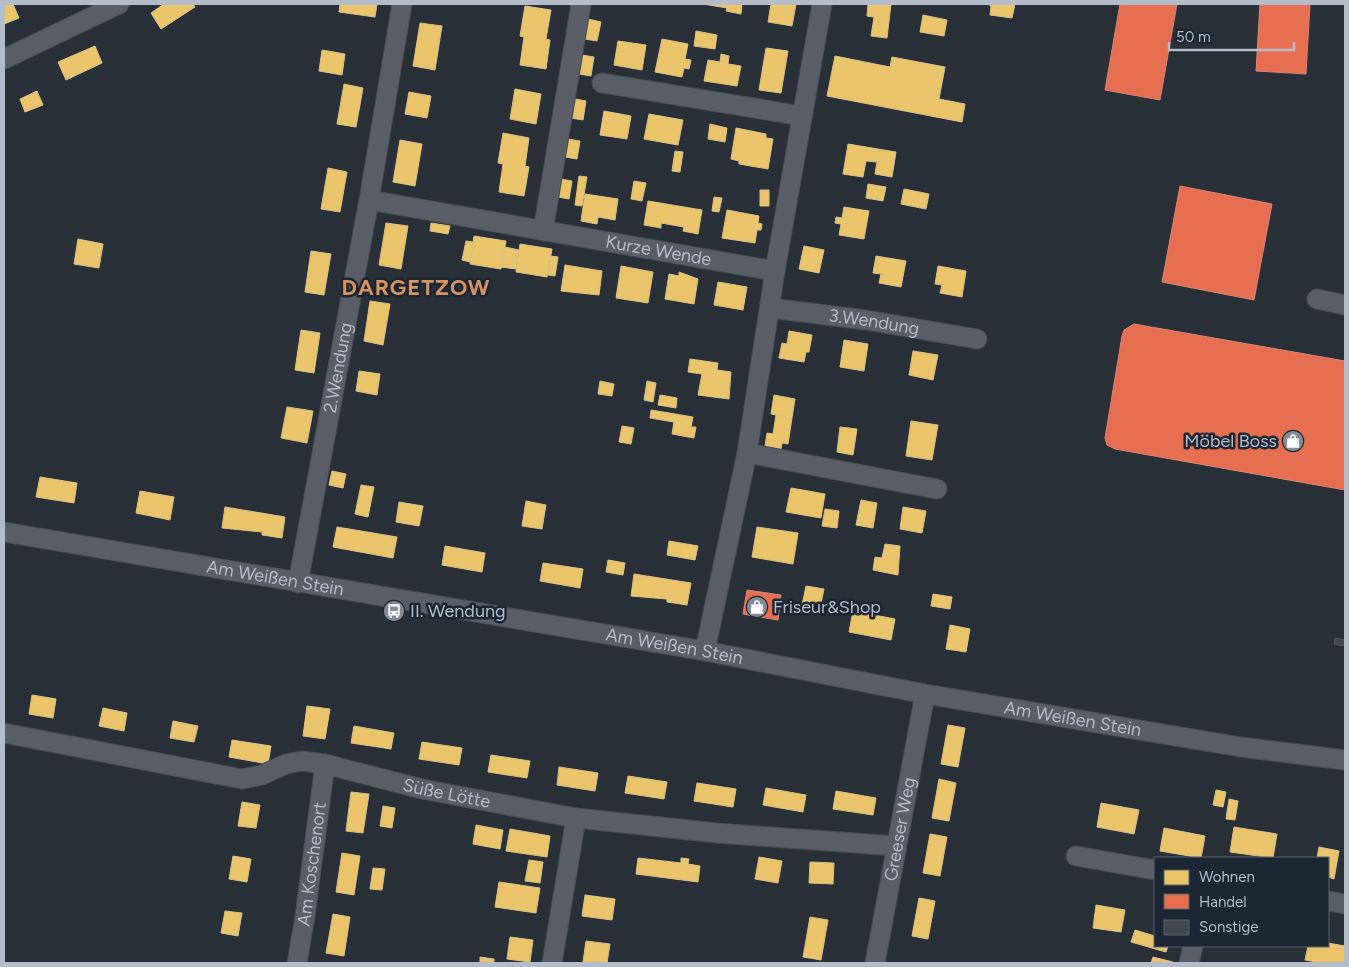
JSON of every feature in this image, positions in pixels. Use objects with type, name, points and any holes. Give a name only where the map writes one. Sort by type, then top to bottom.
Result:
[{"type":"street","points":[[4,60],[119,4]]},
{"type":"street","name":"2.Wendung","points":[[298,583],[369,200],[402,4]]},
{"type":"street","points":[[543,231],[581,4]]},
{"type":"street","points":[[705,651],[747,453],[774,271],[822,4]]},
{"type":"street","points":[[602,83],[802,116]]},
{"type":"street","name":"Kurze Wende","points":[[369,200],[774,271]]},
{"type":"street","points":[[1317,299],[1345,305]]},
{"type":"street","name":"3.Wendung","points":[[770,308],[866,320],[977,339]]},
{"type":"street","points":[[747,453],[937,489]]},
{"type":"street","name":"Am Weißen Stein","points":[[4,532],[705,651],[925,694],[1241,747],[1345,760]]},
{"type":"street","name":"Greeser Weg","points":[[874,963],[925,694]]},
{"type":"street","name":"Süße Lötte","points":[[4,733],[242,779],[262,775],[286,764],[302,761],[325,764],[422,789],[576,818],[717,833],[896,846]]},
{"type":"street","name":"Am Koschenort","points":[[297,963],[306,916],[325,764]]},
{"type":"street","points":[[552,963],[576,818]]},
{"type":"street","points":[[1076,856],[1154,870]]},
{"type":"street","points":[[1329,901],[1345,904]]},
{"type":"street","points":[[1189,963],[1193,947]]},
{"type":"building: Wohnen","points":[[4,4],[13,4],[19,18],[4,24]]},
{"type":"building: Wohnen","points":[[164,4],[193,4],[195,7],[161,29],[151,13]]},
{"type":"building: Wohnen","points":[[340,4],[377,4],[375,17],[339,12]]},
{"type":"building: Wohnen","points":[[703,4],[742,4],[741,14],[726,11],[727,8]]},
{"type":"building: Wohnen","points":[[771,4],[796,4],[792,26],[768,22]]},
{"type":"building: Wohnen","points":[[868,4],[891,4],[887,38],[871,36],[874,17],[867,16]]},
{"type":"building: Wohnen","points":[[988,4],[1015,4],[1012,18],[990,15],[991,6]]},
{"type":"building: Wohnen","points":[[525,6],[551,10],[546,39],[550,40],[546,69],[520,65],[524,37],[520,36]]},
{"type":"building: Wohnen","points":[[923,15],[947,20],[944,36],[920,32]]},
{"type":"building: Wohnen","points":[[588,19],[601,22],[597,41],[585,39]]},
{"type":"building: Wohnen","points":[[420,23],[442,26],[435,70],[413,66]]},
{"type":"building: Wohnen","points":[[696,31],[717,35],[715,49],[694,46]]},
{"type":"building: Wohnen","points":[[662,39],[688,44],[685,59],[691,60],[689,69],[684,68],[682,77],[655,72]]},
{"type":"building: Wohnen","points":[[618,41],[646,45],[642,70],[614,65]]},
{"type":"building: Wohnen","points":[[95,46],[102,63],[66,80],[58,62]]},
{"type":"building: Wohnen","points":[[766,48],[788,51],[781,93],[759,90]]},
{"type":"building: Wohnen","points":[[322,50],[345,54],[342,75],[319,71]]},
{"type":"building: Wohnen","points":[[721,54],[729,56],[728,64],[741,66],[737,86],[704,81],[708,60],[720,62]]},
{"type":"building: Wohnen","points":[[582,55],[594,57],[591,76],[579,74]]},
{"type":"building: Wohnen","points":[[835,56],[890,67],[892,57],[945,67],[939,99],[965,104],[962,122],[827,96]]},
{"type":"building: Wohnen","points":[[344,84],[363,88],[356,127],[337,124]]},
{"type":"building: Wohnen","points":[[515,89],[541,94],[536,124],[510,119]]},
{"type":"building: Wohnen","points":[[37,91],[43,105],[25,112],[20,99]]},
{"type":"building: Wohnen","points":[[409,92],[431,96],[427,118],[405,114]]},
{"type":"building: Wohnen","points":[[575,99],[586,101],[583,120],[571,118]]},
{"type":"building: Wohnen","points":[[604,111],[631,116],[627,139],[600,135]]},
{"type":"building: Wohnen","points":[[649,114],[683,120],[678,145],[644,139]]},
{"type":"building: Wohnen","points":[[710,124],[727,128],[725,142],[708,139]]},
{"type":"building: Wohnen","points":[[736,128],[766,134],[766,138],[773,139],[768,169],[739,164],[739,161],[731,159]]},
{"type":"building: Wohnen","points":[[503,133],[529,138],[525,166],[529,167],[524,196],[499,192],[503,164],[498,163]]},
{"type":"building: Wohnen","points":[[568,139],[580,141],[577,159],[565,157]]},
{"type":"building: Wohnen","points":[[400,140],[422,144],[415,186],[393,182]]},
{"type":"building: Wohnen","points":[[848,144],[896,152],[892,177],[875,174],[877,162],[866,161],[863,177],[843,174]]},
{"type":"building: Wohnen","points":[[675,151],[683,152],[680,172],[672,171]]},
{"type":"building: Wohnen","points":[[328,168],[347,172],[340,212],[321,209]]},
{"type":"building: Wohnen","points":[[579,176],[587,177],[582,206],[575,205]]},
{"type":"building: Wohnen","points":[[561,179],[572,181],[569,199],[558,197]]},
{"type":"building: Wohnen","points":[[634,181],[646,183],[642,201],[631,199]]},
{"type":"building: Wohnen","points":[[868,184],[886,187],[883,201],[866,198]]},
{"type":"building: Wohnen","points":[[904,189],[929,194],[926,209],[901,204]]},
{"type":"building: Wohnen","points":[[760,190],[769,190],[769,206],[760,206]]},
{"type":"building: Wohnen","points":[[585,194],[618,199],[615,220],[598,217],[597,224],[581,221]]},
{"type":"building: Wohnen","points":[[714,197],[722,198],[719,212],[712,211]]},
{"type":"building: Wohnen","points":[[648,201],[702,210],[698,234],[683,231],[684,227],[661,223],[661,228],[644,225]]},
{"type":"building: Wohnen","points":[[844,207],[869,211],[864,239],[839,235],[841,224],[835,223],[836,217],[842,218]]},
{"type":"building: Wohnen","points":[[727,210],[759,216],[758,223],[762,224],[761,230],[757,230],[755,243],[722,238]]},
{"type":"building: Wohnen","points":[[386,223],[408,226],[401,269],[379,265]]},
{"type":"building: Wohnen","points":[[431,223],[450,226],[448,234],[430,231]]},
{"type":"building: Wohnen","points":[[474,236],[506,241],[501,269],[470,264]]},
{"type":"building: Wohnen","points":[[78,239],[103,244],[99,268],[74,264]]},
{"type":"building: Wohnen","points":[[466,241],[473,242],[470,262],[462,260]]},
{"type":"building: Wohnen","points":[[520,244],[552,249],[547,277],[516,272]]},
{"type":"building: Wohnen","points":[[804,246],[824,250],[819,273],[799,269]]},
{"type":"building: Wohnen","points":[[505,247],[519,250],[516,269],[501,267]]},
{"type":"building: Wohnen","points":[[311,251],[331,254],[324,295],[305,292]]},
{"type":"building: Wohnen","points":[[551,256],[558,257],[555,276],[548,275]]},
{"type":"building: Wohnen","points":[[876,256],[906,261],[901,287],[879,283],[881,274],[873,273]]},
{"type":"building: Wohnen","points":[[565,265],[602,271],[599,295],[561,291]]},
{"type":"building: Wohnen","points":[[621,266],[653,272],[648,303],[616,298]]},
{"type":"building: Wohnen","points":[[938,266],[966,271],[962,297],[940,293],[942,285],[935,284]]},
{"type":"building: Wohnen","points":[[679,272],[698,279],[694,304],[665,299],[669,274],[679,276]]},
{"type":"building: Wohnen","points":[[718,282],[747,287],[743,310],[714,305]]},
{"type":"building: Wohnen","points":[[370,301],[390,304],[383,345],[364,341]]},
{"type":"building: Wohnen","points":[[301,330],[320,333],[314,373],[295,370]]},
{"type":"building: Wohnen","points":[[789,331],[812,335],[809,352],[806,352],[804,362],[779,358],[782,343],[787,344]]},
{"type":"building: Wohnen","points":[[844,340],[868,344],[864,371],[840,367]]},
{"type":"building: Wohnen","points":[[913,351],[938,355],[933,380],[909,375]]},
{"type":"building: Wohnen","points":[[690,359],[718,363],[717,370],[731,372],[729,399],[698,395],[702,374],[688,372]]},
{"type":"building: Wohnen","points":[[359,371],[380,374],[377,395],[356,391]]},
{"type":"building: Wohnen","points":[[600,381],[614,384],[612,396],[598,394]]},
{"type":"building: Wohnen","points":[[647,381],[656,383],[653,402],[644,400]]},
{"type":"building: Wohnen","points":[[660,395],[677,398],[676,408],[658,405]]},
{"type":"building: Wohnen","points":[[774,395],[795,399],[792,418],[771,414]]},
{"type":"building: Wohnen","points":[[287,407],[313,411],[307,443],[281,438]]},
{"type":"building: Wohnen","points":[[651,410],[693,417],[691,427],[696,427],[694,438],[672,434],[674,422],[650,418]]},
{"type":"building: Wohnen","points":[[776,415],[792,418],[788,444],[782,443],[781,449],[765,446],[767,433],[773,434]]},
{"type":"building: Wohnen","points":[[911,421],[938,425],[932,460],[906,456]]},
{"type":"building: Wohnen","points":[[622,426],[634,428],[631,444],[619,442]]},
{"type":"building: Wohnen","points":[[840,427],[857,429],[853,455],[837,452]]},
{"type":"building: Wohnen","points":[[332,471],[346,474],[343,488],[329,485]]},
{"type":"building: Wohnen","points":[[40,477],[77,483],[74,503],[36,497]]},
{"type":"building: Wohnen","points":[[361,485],[374,487],[368,517],[355,514]]},
{"type":"building: Wohnen","points":[[791,488],[825,494],[821,518],[786,512]]},
{"type":"building: Wohnen","points":[[140,491],[174,497],[170,520],[136,513]]},
{"type":"building: Wohnen","points":[[861,500],[877,503],[873,528],[856,525]]},
{"type":"building: Wohnen","points":[[526,501],[546,505],[542,529],[522,526]]},
{"type":"building: Wohnen","points":[[399,502],[423,506],[419,526],[396,522]]},
{"type":"building: Wohnen","points":[[225,507],[285,517],[282,538],[262,535],[262,532],[222,528]]},
{"type":"building: Wohnen","points":[[903,507],[926,511],[922,533],[900,529]]},
{"type":"building: Wohnen","points":[[825,509],[839,511],[837,528],[822,526]]},
{"type":"building: Wohnen","points":[[337,527],[397,537],[393,558],[333,547]]},
{"type":"building: Wohnen","points":[[757,527],[798,533],[793,564],[752,557]]},
{"type":"building: Wohnen","points":[[669,541],[698,546],[695,560],[667,555]]},
{"type":"building: Wohnen","points":[[885,544],[900,546],[898,575],[873,570],[875,557],[882,558]]},
{"type":"building: Wohnen","points":[[445,546],[485,553],[482,572],[442,565]]},
{"type":"building: Wohnen","points":[[608,560],[625,563],[623,575],[606,572]]},
{"type":"building: Wohnen","points":[[543,563],[583,569],[580,588],[540,581]]},
{"type":"building: Wohnen","points":[[634,574],[691,583],[687,605],[667,602],[667,599],[631,596]]},
{"type":"building: Wohnen","points":[[806,586],[824,589],[819,613],[801,610]]},
{"type":"building: Wohnen","points":[[933,594],[952,597],[950,609],[931,606]]},
{"type":"building: Wohnen","points":[[853,611],[895,619],[891,640],[849,632]]},
{"type":"building: Wohnen","points":[[950,625],[970,629],[966,652],[946,649]]},
{"type":"building: Wohnen","points":[[32,695],[56,699],[53,718],[29,714]]},
{"type":"building: Wohnen","points":[[307,706],[330,709],[325,739],[303,736]]},
{"type":"building: Wohnen","points":[[103,708],[127,713],[124,731],[99,726]]},
{"type":"building: Wohnen","points":[[173,721],[198,726],[194,742],[170,738]]},
{"type":"building: Wohnen","points":[[948,725],[965,728],[958,767],[941,764]]},
{"type":"building: Wohnen","points":[[354,726],[394,733],[391,749],[351,743]]},
{"type":"building: Wohnen","points":[[232,740],[271,746],[268,764],[229,757]]},
{"type":"building: Wohnen","points":[[422,742],[462,748],[459,765],[419,759]]},
{"type":"building: Wohnen","points":[[491,755],[530,761],[527,778],[488,772]]},
{"type":"building: Wohnen","points":[[559,767],[598,773],[595,791],[557,785]]},
{"type":"building: Wohnen","points":[[628,776],[667,782],[664,799],[625,793]]},
{"type":"building: Wohnen","points":[[939,779],[956,783],[949,821],[932,818]]},
{"type":"building: Wohnen","points":[[697,783],[736,789],[733,807],[694,801]]},
{"type":"building: Wohnen","points":[[766,788],[806,795],[803,812],[763,805]]},
{"type":"building: Wohnen","points":[[1216,790],[1226,792],[1223,807],[1213,805]]},
{"type":"building: Wohnen","points":[[836,791],[876,798],[873,815],[833,809]]},
{"type":"building: Wohnen","points":[[351,792],[369,794],[363,833],[346,831]]},
{"type":"building: Wohnen","points":[[1229,799],[1238,801],[1235,820],[1226,819]]},
{"type":"building: Wohnen","points":[[242,802],[260,805],[256,828],[238,826]]},
{"type":"building: Wohnen","points":[[1101,803],[1139,810],[1134,834],[1097,827]]},
{"type":"building: Wohnen","points":[[383,806],[395,808],[392,828],[380,826]]},
{"type":"building: Wohnen","points":[[476,825],[503,830],[500,849],[473,844]]},
{"type":"building: Wohnen","points":[[1234,827],[1277,834],[1273,857],[1230,852]]},
{"type":"building: Wohnen","points":[[1164,828],[1205,836],[1201,857],[1160,851]]},
{"type":"building: Wohnen","points":[[510,829],[550,836],[547,857],[506,851]]},
{"type":"building: Wohnen","points":[[930,834],[947,837],[940,876],[923,873]]},
{"type":"building: Wohnen","points":[[1319,847],[1339,851],[1334,879],[1329,877],[1329,857],[1317,857]]},
{"type":"building: Wohnen","points":[[342,853],[360,856],[354,895],[336,892]]},
{"type":"building: Wohnen","points":[[233,856],[251,859],[247,882],[229,879]]},
{"type":"building: Wohnen","points":[[759,857],[782,861],[778,883],[755,879]]},
{"type":"building: Wohnen","points":[[638,858],[681,863],[681,858],[689,859],[688,864],[700,866],[698,882],[636,874]]},
{"type":"building: Wohnen","points":[[529,860],[543,862],[540,883],[525,881]]},
{"type":"building: Wohnen","points":[[810,862],[834,863],[833,884],[809,883]]},
{"type":"building: Wohnen","points":[[373,868],[385,869],[382,890],[370,889]]},
{"type":"building: Wohnen","points":[[499,882],[540,888],[536,913],[495,907]]},
{"type":"building: Wohnen","points":[[585,895],[615,899],[612,920],[582,916]]},
{"type":"building: Wohnen","points":[[919,898],[935,901],[928,939],[912,936]]},
{"type":"building: Wohnen","points":[[1096,905],[1125,910],[1121,932],[1093,928]]},
{"type":"building: Wohnen","points":[[225,911],[242,913],[238,936],[221,933]]},
{"type":"building: Wohnen","points":[[333,914],[350,917],[344,956],[326,953]]},
{"type":"building: Wohnen","points":[[810,917],[828,920],[821,960],[803,957]]},
{"type":"building: Wohnen","points":[[1135,930],[1154,936],[1154,947],[1168,947],[1166,952],[1131,942]]},
{"type":"building: Wohnen","points":[[510,937],[533,940],[530,962],[507,959]]},
{"type":"building: Wohnen","points":[[586,941],[610,944],[607,963],[583,962]]},
{"type":"building: Wohnen","points":[[1329,943],[1345,946],[1345,963],[1322,963],[1305,960],[1308,947],[1329,947]]},
{"type":"building: Wohnen","points":[[480,957],[494,959],[494,963],[480,963]]},
{"type":"building: Wohnen","points":[[1153,957],[1173,962],[1151,963]]},
{"type":"building: Handel","points":[[1120,4],[1177,4],[1160,100],[1105,90]]},
{"type":"building: Handel","points":[[1260,4],[1310,4],[1306,74],[1256,71]]},
{"type":"building: Handel","points":[[1180,186],[1272,204],[1254,300],[1162,282]]},
{"type":"building: Handel","points":[[1134,324],[1345,361],[1345,490],[1115,449],[1107,445],[1105,438],[1122,336],[1124,330]]},
{"type":"building: Handel","points":[[747,590],[781,595],[778,620],[743,614]]},
{"type":"building: Sonstige","points":[[1335,638],[1345,640],[1343,646],[1334,644]]},
{"type":"place","name":"Möbel Boss","points":[[1293,441]]},
{"type":"place","name":"Friseur&Shop","points":[[757,607]]},
{"type":"place","name":"II. Wendung","points":[[394,611]]},
{"type":"district","name":"DARGETZOW","points":[[416,287]]}]
